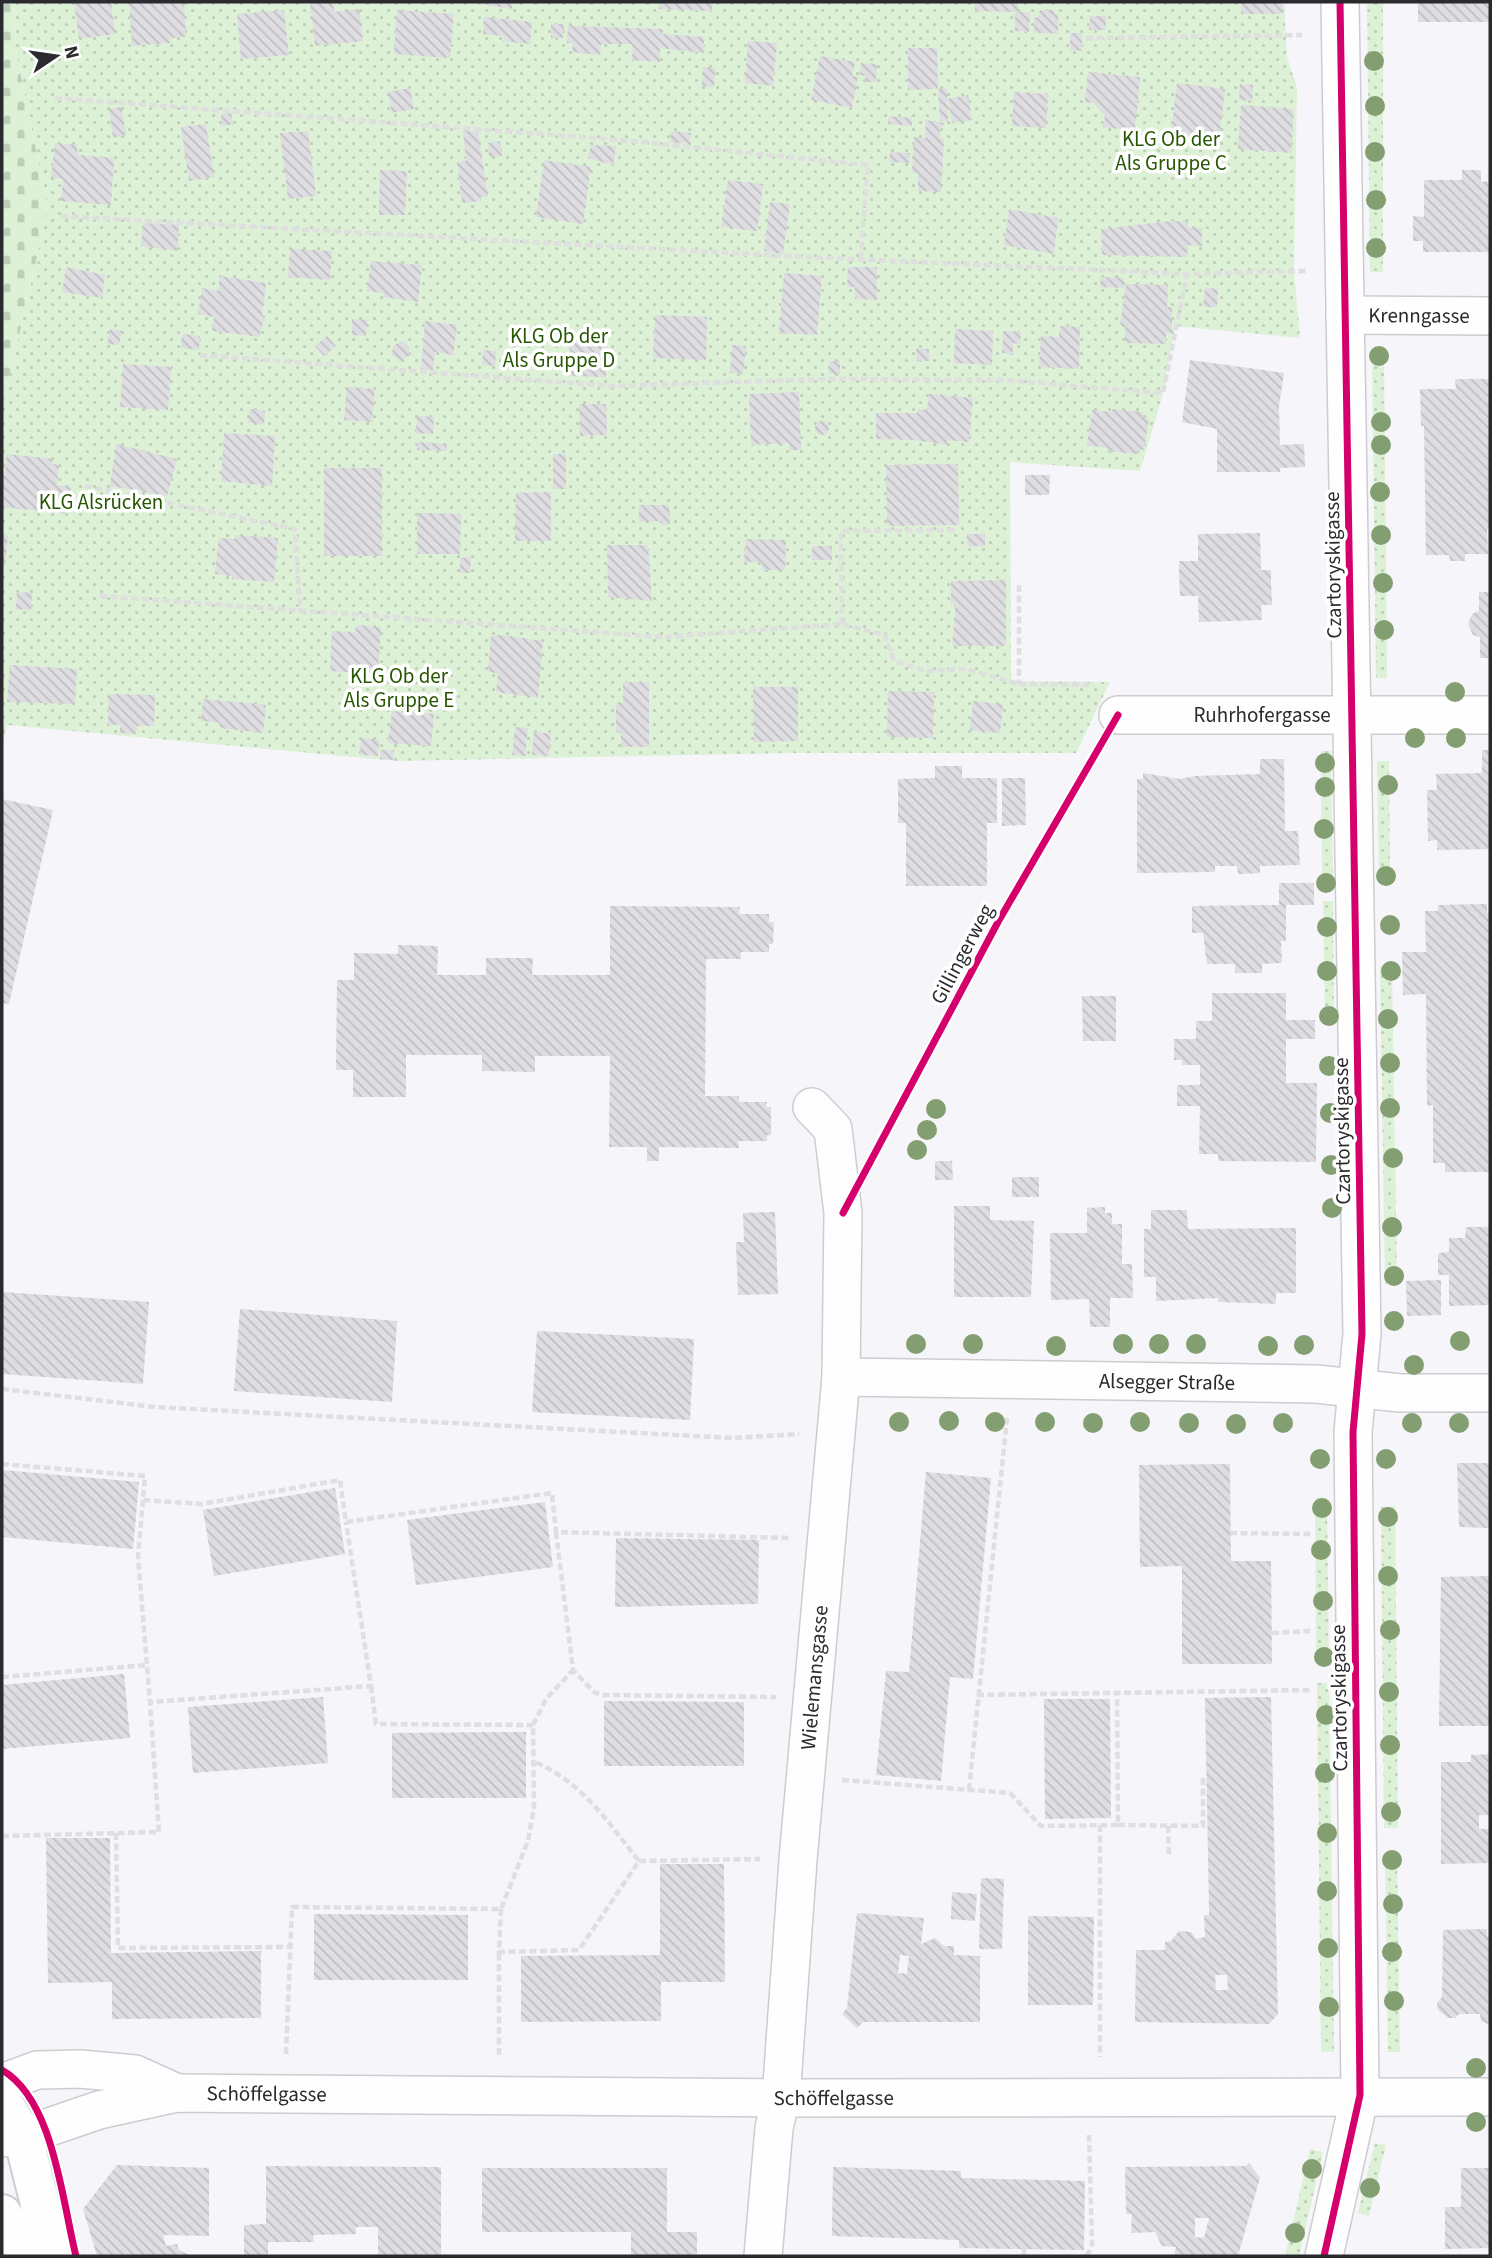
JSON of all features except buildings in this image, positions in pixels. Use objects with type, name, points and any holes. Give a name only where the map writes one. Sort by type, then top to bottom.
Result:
[{"type":"main road","points":[[2,2101],[53,2256]]},
{"type":"main road","points":[[2,2214],[13,2231],[22,2256]]},
{"type":"street","name":"Czartoryskigasse","points":[[1324,2256],[1360,2095],[1353,1432],[1362,1334],[1340,2]]},
{"type":"street","name":"Krenngasse","points":[[1345,315],[1490,316]]},
{"type":"street","name":"Ruhrhofergasse","points":[[1126,715],[1490,715]]},
{"type":"street","name":"Wielemansgasse","points":[[763,2256],[774,2128],[781,2098],[798,1860],[841,1377],[843,1213],[833,1129],[812,1107]]},
{"type":"street","name":"Alsegger Straße","points":[[841,1377],[1316,1384],[1399,1393],[1490,1393]]},
{"type":"street","name":"Schöffelgasse","points":[[2,2083],[37,2070],[80,2069],[135,2074],[177,2093]]},
{"type":"street","name":"Schöffelgasse","points":[[13,2137],[99,2110],[177,2093],[781,2098],[1360,2095],[1490,2097]]},
{"type":"path","points":[[1086,38],[1303,35]]},
{"type":"path","points":[[55,98],[621,140],[868,165],[862,257]]},
{"type":"path","points":[[61,216],[772,256],[862,257],[1187,274],[1310,271]]},
{"type":"path","points":[[200,355],[611,386],[830,379],[1001,380],[1163,393],[1187,274]]},
{"type":"path","points":[[85,486],[295,529],[300,611]]},
{"type":"path","points":[[842,624],[841,531],[956,530]]},
{"type":"path","points":[[1019,585],[1019,684]]},
{"type":"path","points":[[100,596],[663,637],[842,624],[885,635],[894,661],[926,671],[966,668],[1019,684],[1133,686],[1126,715]]},
{"type":"path","points":[[2,1389],[155,1407],[732,1438],[807,1434]]},
{"type":"path","points":[[969,1790],[976,1695],[1003,1448]]},
{"type":"path","points":[[2,1464],[145,1476],[138,1556],[159,1832],[2,1836]]},
{"type":"path","points":[[142,1500],[202,1504],[340,1480],[376,1724],[533,1726]]},
{"type":"path","points":[[346,1522],[552,1493],[573,1670],[594,1692],[603,1695],[812,1697]]},
{"type":"path","points":[[556,1532],[800,1538]]},
{"type":"path","points":[[1230,1533],[1310,1534]]},
{"type":"path","points":[[1272,1633],[1310,1631]]},
{"type":"path","points":[[2,1677],[147,1665]]},
{"type":"path","points":[[499,2054],[501,1909],[528,1841],[534,1807],[533,1726],[546,1699],[573,1670]]},
{"type":"path","points":[[150,1702],[371,1686]]},
{"type":"path","points":[[976,1695],[1311,1690]]},
{"type":"path","points":[[1117,1693],[1118,1825]]},
{"type":"path","points":[[535,1762],[558,1772],[583,1791],[639,1861]]},
{"type":"path","points":[[806,1777],[1010,1793],[1041,1826],[1203,1826],[1203,1775]]},
{"type":"path","points":[[1100,1825],[1100,2057]]},
{"type":"path","points":[[1168,1826],[1169,1857]]},
{"type":"path","points":[[116,1833],[118,1948],[289,1947]]},
{"type":"path","points":[[639,1861],[798,1860]]},
{"type":"path","points":[[499,1952],[579,1950],[639,1861]]},
{"type":"path","points":[[286,2054],[292,1907],[501,1909]]},
{"type":"path","points":[[1087,2256],[1091,2245],[1089,2134]]},
{"type":"path","points":[[1024,2249],[1024,2256]]},
{"type":"green space","points":[[2,2],[16,2],[15,47],[48,208],[2,410]]},
{"type":"green space","points":[[16,2],[1284,2],[1287,57],[1297,88],[1294,272],[1300,338],[1175,326],[1163,394],[1140,471],[1010,462],[1011,681],[1110,682],[1076,753],[786,753],[397,761],[7,725],[2,749],[2,410],[48,208],[15,47]]},
{"type":"green space","points":[[1367,2],[1383,2],[1383,272],[1370,272]]},
{"type":"green space","points":[[1372,351],[1384,351],[1387,678],[1376,678]]},
{"type":"green space","points":[[1321,751],[1331,751],[1333,886],[1322,886]]},
{"type":"green space","points":[[1377,761],[1389,761],[1390,883],[1379,883]]},
{"type":"green space","points":[[1323,901],[1333,901],[1334,1021],[1325,1021]]},
{"type":"green space","points":[[1392,965],[1397,1283],[1385,1284],[1380,966]]},
{"type":"green space","points":[[1315,1498],[1327,1498],[1329,1662],[1316,1662]]},
{"type":"green space","points":[[1395,1506],[1398,1828],[1384,1828],[1381,1507]]},
{"type":"green space","points":[[1317,1683],[1329,1683],[1334,2052],[1321,2052]]},
{"type":"green space","points":[[1385,1853],[1397,1853],[1400,2052],[1388,2052]]},
{"type":"green space","points":[[1375,2143],[1386,2145],[1369,2216],[1358,2213]]},
{"type":"green space","points":[[1310,2149],[1323,2152],[1299,2256],[1285,2256]]},
{"type":"cycle path","points":[[1324,2256],[1360,2095],[1353,1432],[1362,1334],[1340,2]]},
{"type":"cycle path","name":"Gillingerweg","points":[[843,1213],[998,922],[1118,715]]},
{"type":"cycle path","points":[[2,2070],[20,2084],[34,2104],[45,2128],[60,2181],[76,2256]]},
{"type":"park label","name":"KLG Ob der Als Gruppe C","points":[[1171,151]]},
{"type":"park label","name":"KLG Ob der Als Gruppe D","points":[[559,348]]},
{"type":"park label","name":"KLG Alsrücken","points":[[101,502]]},
{"type":"park label","name":"KLG Ob der Als Gruppe E","points":[[399,688]]}]
